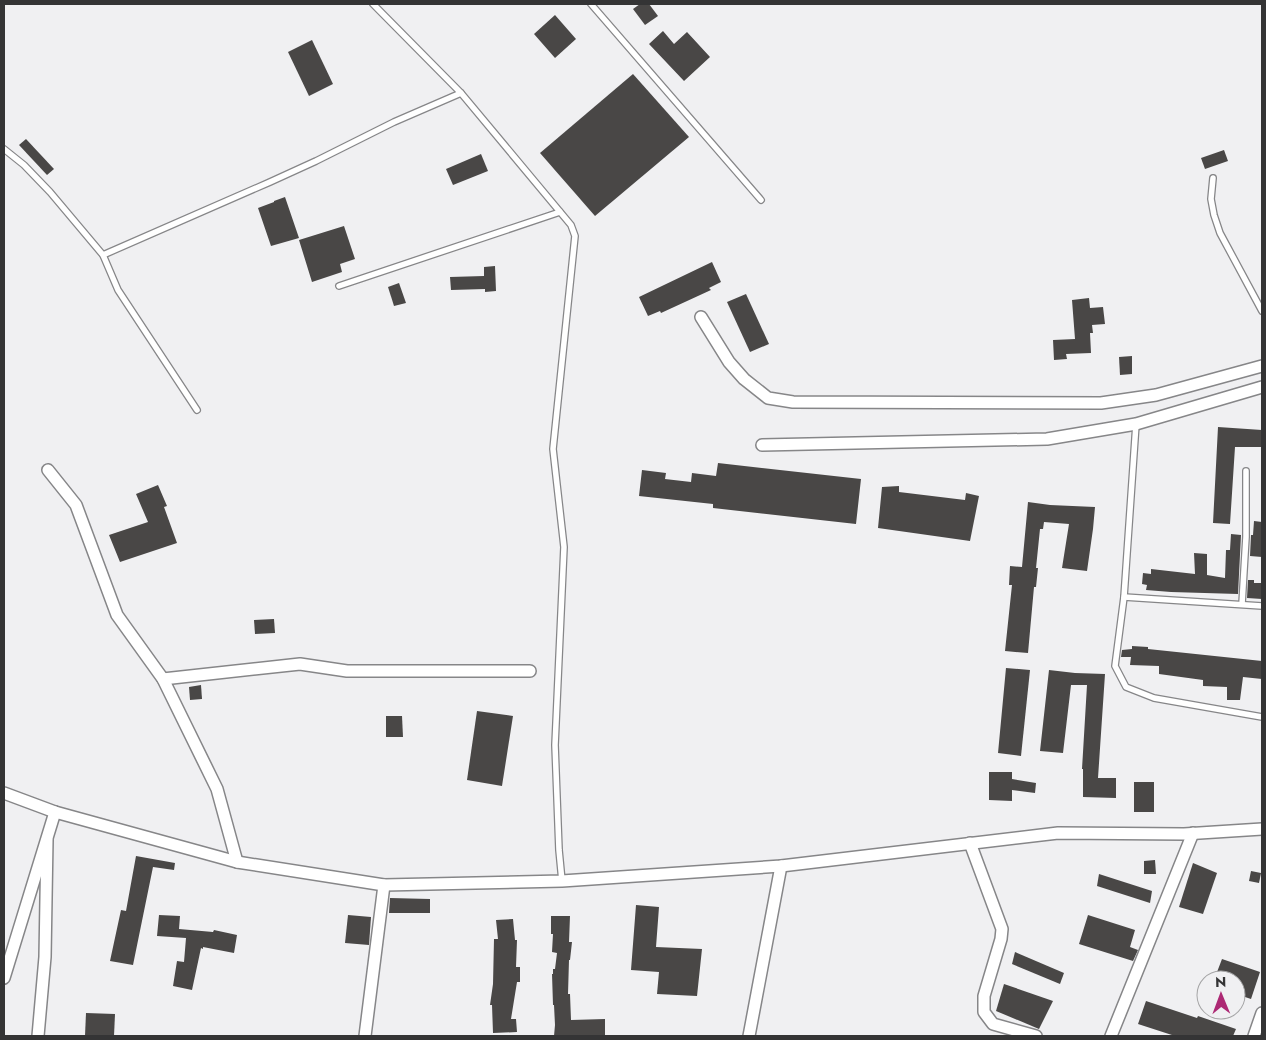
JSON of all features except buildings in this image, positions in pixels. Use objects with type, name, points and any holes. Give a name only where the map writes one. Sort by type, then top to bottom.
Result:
[{"type":"street","points":[[701,317],[729,362],[744,379],[768,398],[793,402],[1101,403],[1156,394],[1262,366]]},
{"type":"street","points":[[762,445],[1047,439],[1136,424],[1262,387]]},
{"type":"street","points":[[48,470],[76,505],[117,615],[163,679],[217,789],[238,862]]},
{"type":"street","points":[[163,679],[300,664],[347,671],[530,671]]},
{"type":"street","points":[[4,793],[55,812],[238,862],[384,885],[562,881],[781,866],[1058,833],[1193,833],[1262,828]]},
{"type":"street","points":[[4,978],[55,812]]},
{"type":"street","points":[[1111,1036],[1193,833]]},
{"type":"street","points":[[38,1036],[45,957],[47,840]]},
{"type":"street","points":[[970,843],[1002,929],[1001,939],[984,996],[984,1012],[993,1024],[1036,1036]]},
{"type":"street","points":[[750,1036],[781,866]]},
{"type":"street","points":[[365,1036],[384,885]]},
{"type":"street","points":[[1254,1036],[1262,1013]]},
{"type":"lane","points":[[373,4],[461,93],[571,225],[575,236],[553,449],[564,547],[555,744],[562,881]]},
{"type":"lane","points":[[591,4],[761,200]]},
{"type":"lane","points":[[103,255],[270,182],[394,122],[461,93]]},
{"type":"lane","points":[[4,149],[24,165],[44,186],[103,255],[118,290],[197,410]]},
{"type":"lane","points":[[1213,178],[1211,199],[1220,233],[1262,311]]},
{"type":"lane","points":[[340,286],[560,212]]},
{"type":"lane","points":[[1136,424],[1124,597],[1114,666],[1126,687],[1154,698],[1262,718]]},
{"type":"lane","points":[[1242,604],[1246,537],[1246,471]]},
{"type":"lane","points":[[1124,597],[1262,606]]}]
